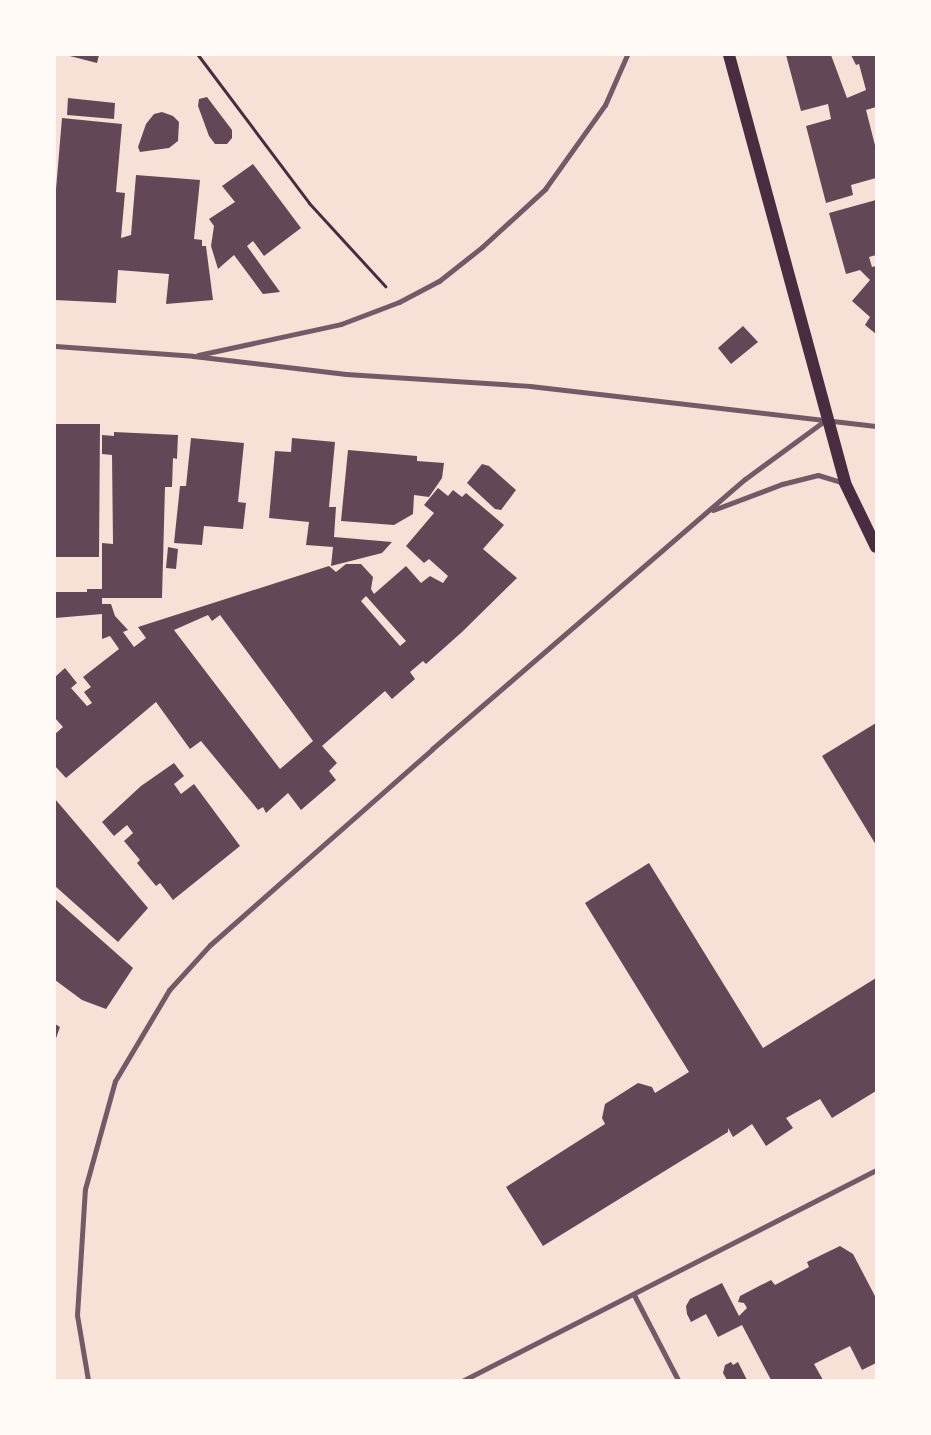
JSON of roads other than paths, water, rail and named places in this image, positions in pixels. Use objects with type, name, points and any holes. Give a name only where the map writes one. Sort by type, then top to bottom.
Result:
[{"type":"main road","points":[[729,55],[845,483],[876,547]]},
{"type":"street","points":[[193,356],[341,324],[399,302],[439,281],[472,256],[545,189],[605,105],[627,55]]},
{"type":"street","points":[[55,346],[193,356],[346,374],[530,386],[876,426]]},
{"type":"street","points":[[88,1380],[77,1315],[85,1189],[115,1081],[169,990],[210,945],[710,512],[745,479],[827,419]]},
{"type":"street","points":[[710,512],[782,484],[818,474],[845,483]]},
{"type":"street","points":[[464,1380],[876,1170]]},
{"type":"street","points":[[634,1294],[678,1380]]}]
